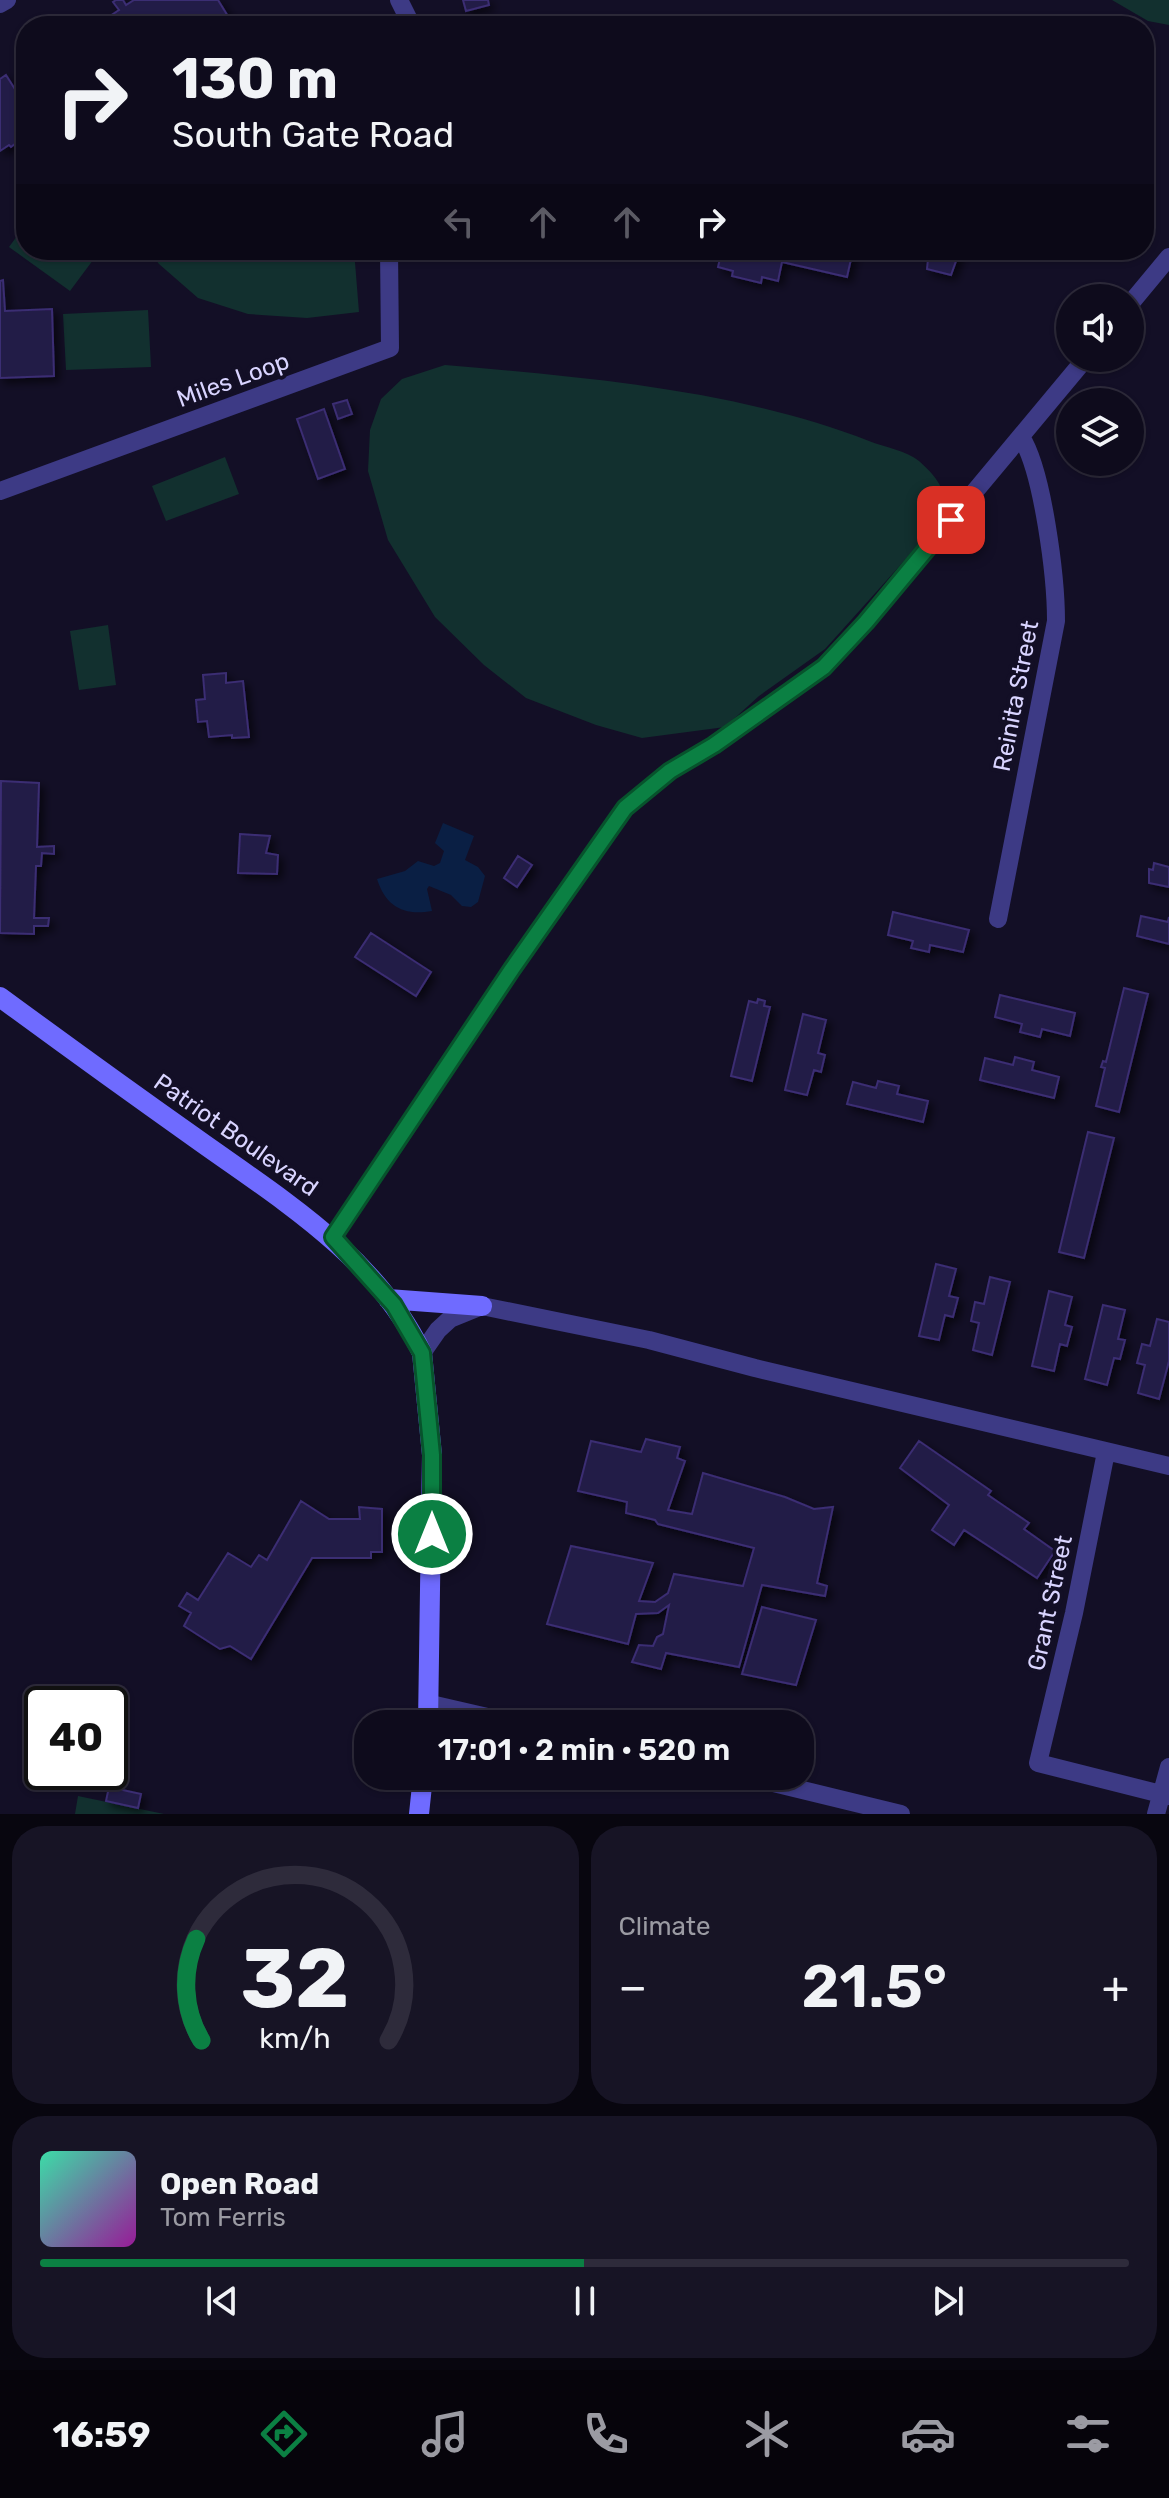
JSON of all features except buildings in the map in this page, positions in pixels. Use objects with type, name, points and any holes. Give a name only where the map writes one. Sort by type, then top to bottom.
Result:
[{"type":"street","points":[[0,4],[7,0]]},
{"type":"street","points":[[1144,287],[1169,257]]},
{"type":"street","name":"Miles Loop","points":[[0,491],[390,348],[389,260]]},
{"type":"street","points":[[333,1237],[512,969],[625,808],[670,771],[714,745],[824,667],[866,622],[1074,372]]},
{"type":"street","name":"Reinita Street","points":[[998,919],[1056,621],[1044,513],[1029,450],[1021,437]]},
{"type":"street","name":"Patriot Boulevard","points":[[0,997],[333,1237],[407,1324],[422,1353],[432,1455],[430,1710]]},
{"type":"street","points":[[386,1296],[482,1306],[649,1340],[1169,1466]]},
{"type":"street","points":[[422,1353],[450,1319],[482,1306]]},
{"type":"street","name":"Grant Street","points":[[1106,1452],[1074,1613],[1038,1763],[1166,1796]]},
{"type":"street","points":[[1156,1814],[1166,1796],[1169,1767]]},
{"type":"street","points":[[419,1814],[422,1790]]},
{"type":"street","points":[[802,1790],[901,1814]]},
{"type":"green space","points":[[1112,0],[1169,0],[1169,25],[1154,22],[1154,16],[1139,16]]},
{"type":"green space","points":[[16,238],[16,252],[9,247]]},
{"type":"green space","points":[[27,260],[93,260],[70,291]]},
{"type":"green space","points":[[156,260],[355,260],[359,312],[307,318],[248,314],[198,298]]},
{"type":"green space","points":[[148,310],[151,367],[66,370],[63,314]]},
{"type":"green space","points":[[445,365],[660,388],[767,409],[819,424],[902,452],[919,461],[939,484],[948,512],[825,649],[759,696],[725,727],[642,738],[596,725],[526,698],[484,665],[435,617],[388,540],[368,471],[370,430],[381,399],[402,379]]},
{"type":"green space","points":[[225,457],[239,494],[166,521],[152,486]]},
{"type":"green space","points":[[108,625],[116,685],[79,690],[70,631]]},
{"type":"green space","points":[[78,1796],[164,1814],[75,1814]]},
{"type":"water","points":[[443,823],[474,836],[465,860],[478,867],[485,876],[478,902],[471,907],[462,906],[451,895],[429,886],[432,911],[413,912],[397,907],[385,897],[377,879],[405,871],[418,861],[434,866],[440,863],[444,851],[435,843]]},
{"type":"route","points":[[432,1534],[432,1455],[422,1353],[394,1305],[333,1237],[512,969],[625,808],[670,771],[714,745],[824,667],[951,520]]}]
